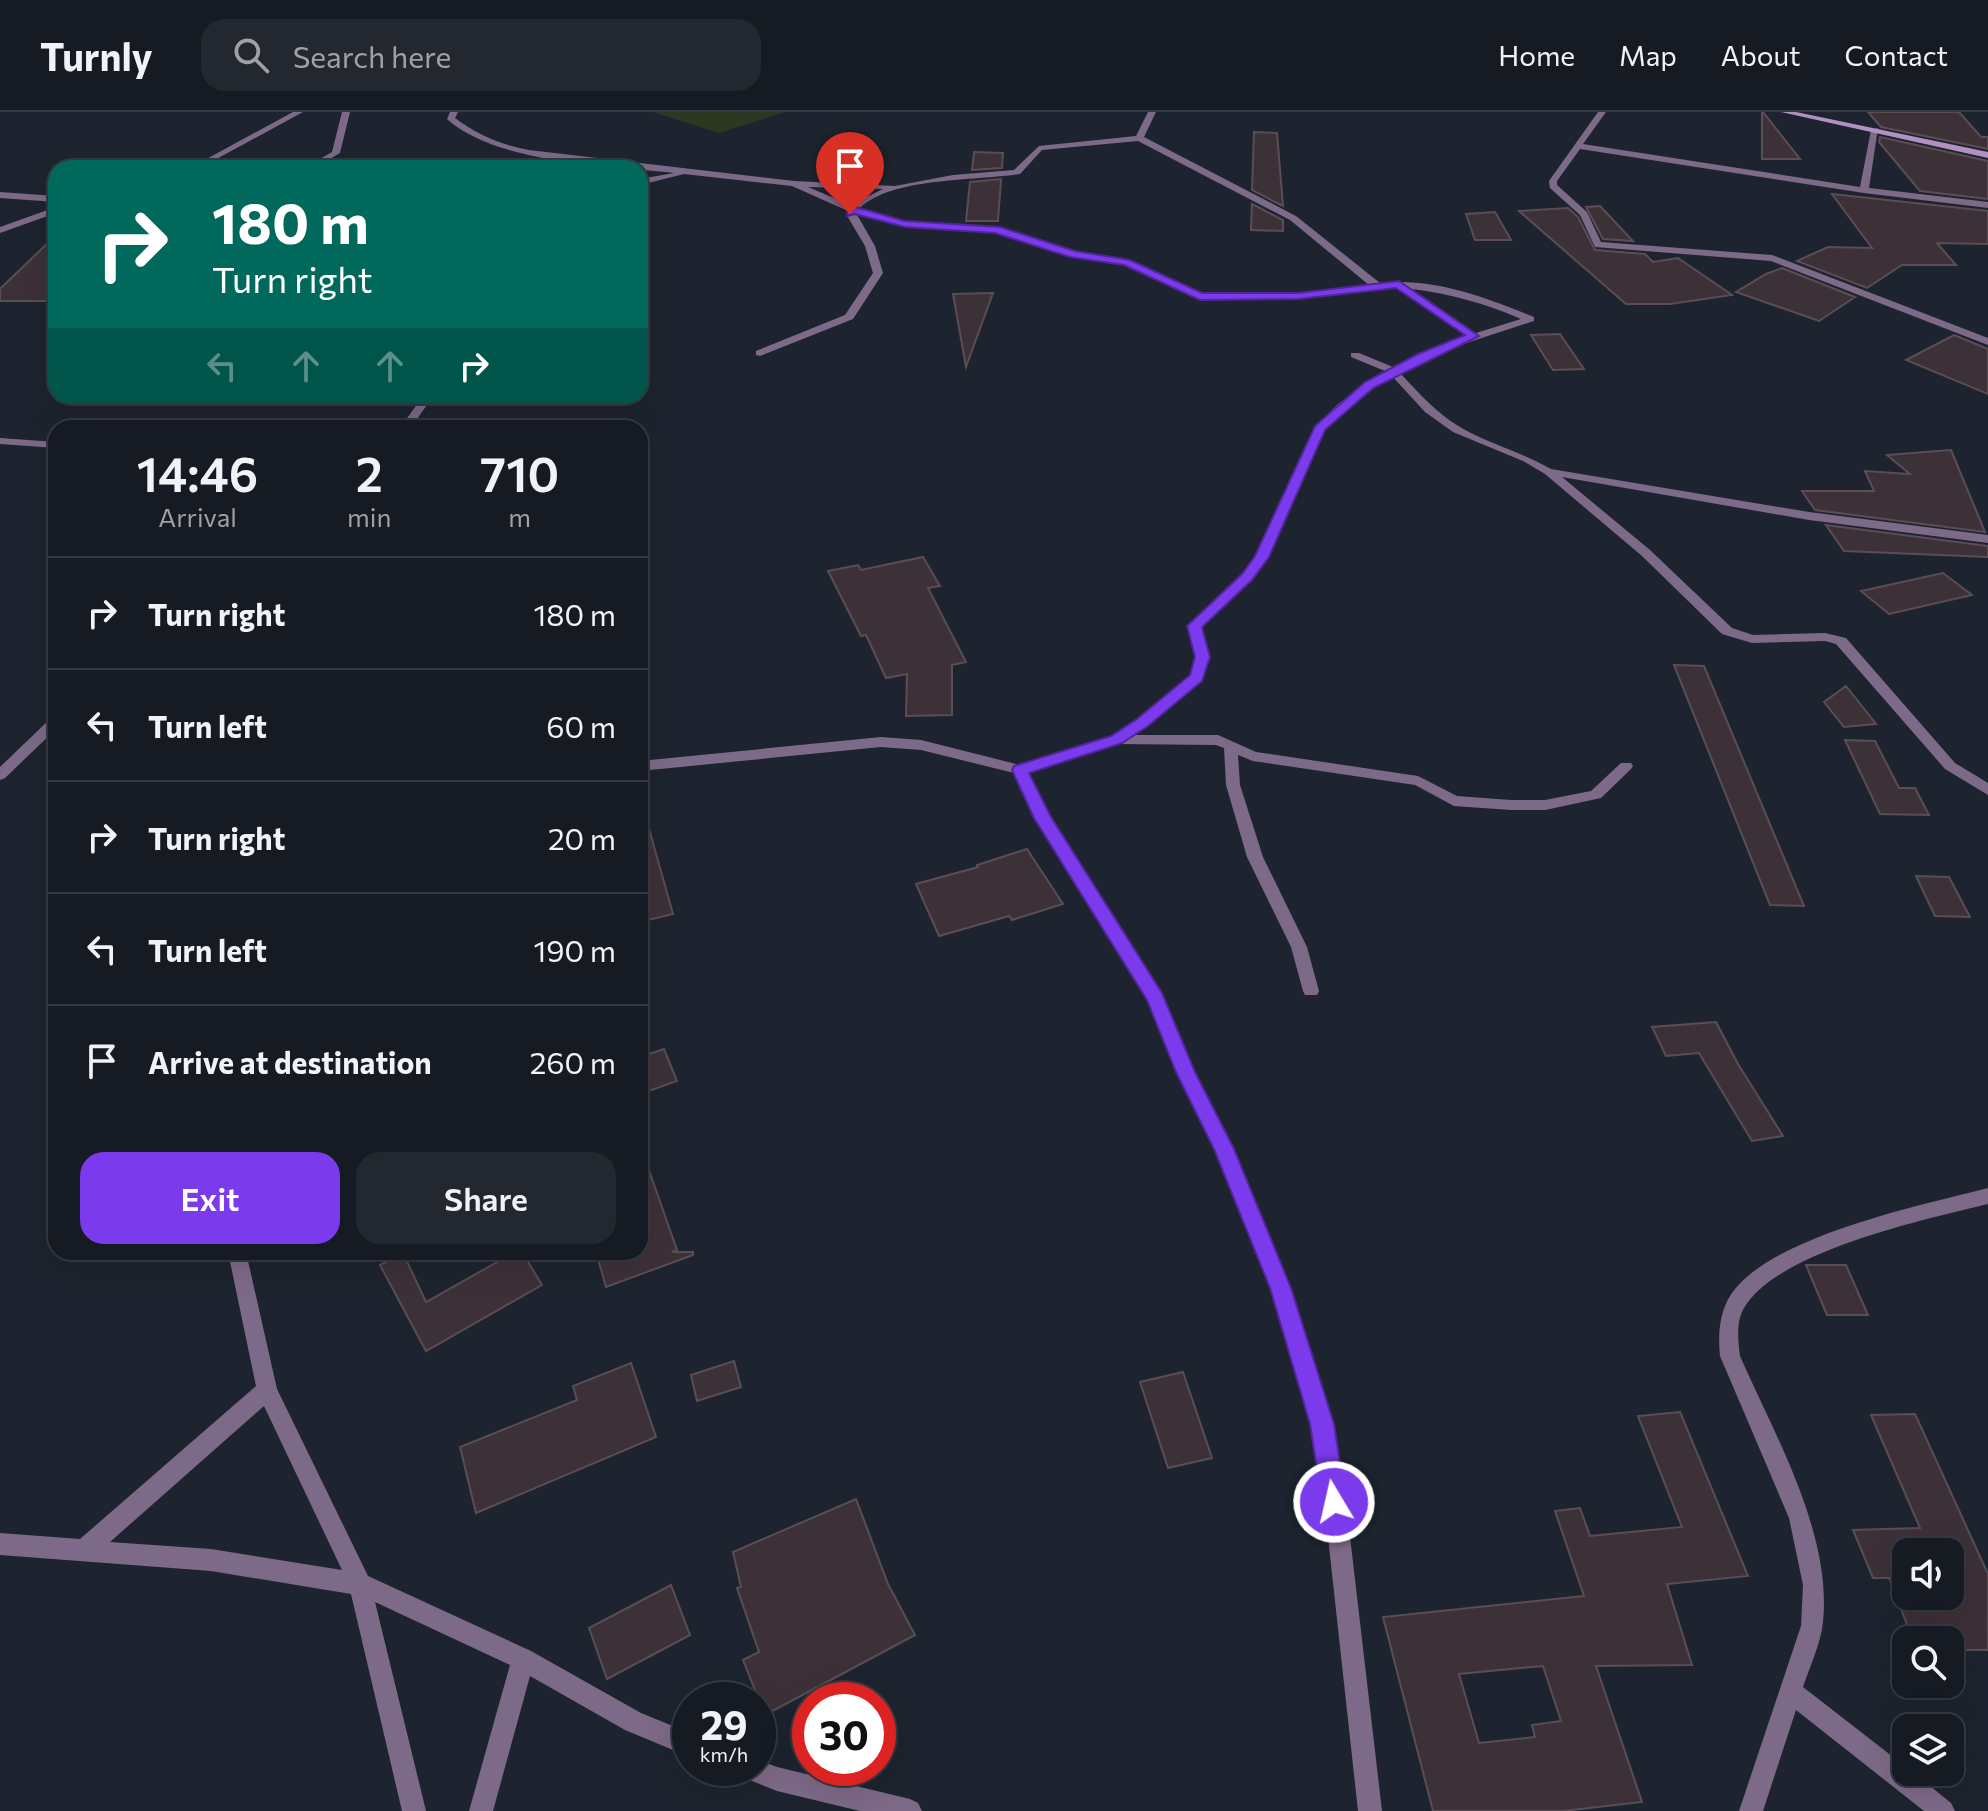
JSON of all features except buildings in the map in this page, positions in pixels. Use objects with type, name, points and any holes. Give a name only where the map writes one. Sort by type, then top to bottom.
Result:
[{"type":"street","points":[[209,160],[299,112]]},
{"type":"street","points":[[323,160],[336,153],[346,112]]},
{"type":"street","points":[[454,112],[451,119],[499,148],[580,160]]},
{"type":"street","points":[[1139,138],[1152,112]]},
{"type":"street","points":[[1602,112],[1553,181],[1553,186],[1584,214],[1598,245],[1772,258],[1988,342]]},
{"type":"street","points":[[1785,112],[1988,155]]},
{"type":"street","points":[[1864,190],[1875,130]]},
{"type":"street","points":[[648,167],[794,184],[899,187],[938,179],[1017,172],[1039,148],[1139,138],[1293,218],[1378,287]]},
{"type":"street","points":[[1578,146],[1864,190],[1988,205]]},
{"type":"street","points":[[648,180],[693,171]]},
{"type":"street","points":[[648,765],[881,742],[921,745],[1020,770],[1117,739],[1142,723],[1197,677],[1202,657],[1194,626],[1247,577],[1262,557],[1320,428],[1369,385],[1393,371],[1474,336],[1530,319],[1461,293],[1399,284],[1298,296],[1200,297],[1116,259],[1074,254],[996,230],[905,224],[852,209],[794,184]]},
{"type":"street","points":[[760,353],[849,317],[878,273],[870,246],[850,214],[852,209],[899,187]]},
{"type":"street","points":[[0,195],[48,198]]},
{"type":"street","points":[[0,230],[48,213]]},
{"type":"street","points":[[1399,284],[1474,336]]},
{"type":"street","points":[[1355,355],[1393,371],[1429,410],[1457,430],[1527,459],[1549,472],[1646,553],[1727,631],[1752,639],[1825,637],[1841,641],[1950,766],[1988,790]]},
{"type":"street","points":[[0,441],[48,444]]},
{"type":"street","points":[[1549,472],[1809,516],[1988,539]]},
{"type":"street","points":[[0,775],[48,729]]},
{"type":"street","points":[[1117,739],[1218,740],[1253,756],[1418,781],[1454,801],[1511,805],[1545,805],[1596,795],[1626,766]]},
{"type":"street","points":[[1231,746],[1233,785],[1251,846],[1299,947],[1311,991]]},
{"type":"street","points":[[1020,770],[1043,818],[1156,998],[1186,1072],[1224,1149],[1280,1288],[1322,1424],[1338,1528],[1370,1811]]},
{"type":"street","points":[[1751,1811],[1812,1626],[1814,1585],[1800,1518],[1730,1356],[1727,1330],[1738,1300],[1764,1275],[1824,1244],[1988,1196]]},
{"type":"street","points":[[239,1260],[267,1390],[360,1584],[414,1811]]},
{"type":"street","points":[[82,1552],[267,1390]]},
{"type":"street","points":[[0,1544],[211,1560],[360,1584],[523,1659],[633,1722],[672,1738]]},
{"type":"street","points":[[481,1811],[523,1659]]},
{"type":"street","points":[[1792,1692],[1943,1811]]},
{"type":"street","points":[[776,1779],[910,1811]]},
{"type":"green space","points":[[653,112],[785,112],[719,133]]},
{"type":"route","points":[[850,214],[852,209],[905,224],[996,230],[1063,252],[1126,262],[1200,297],[1319,295],[1399,284],[1474,336],[1422,357],[1369,385],[1331,415],[1320,428],[1262,557],[1247,577],[1194,626],[1202,657],[1197,677],[1142,723],[1117,739],[1020,770],[1043,818],[1156,998],[1186,1072],[1224,1149],[1280,1288],[1322,1424],[1334,1502]]}]
